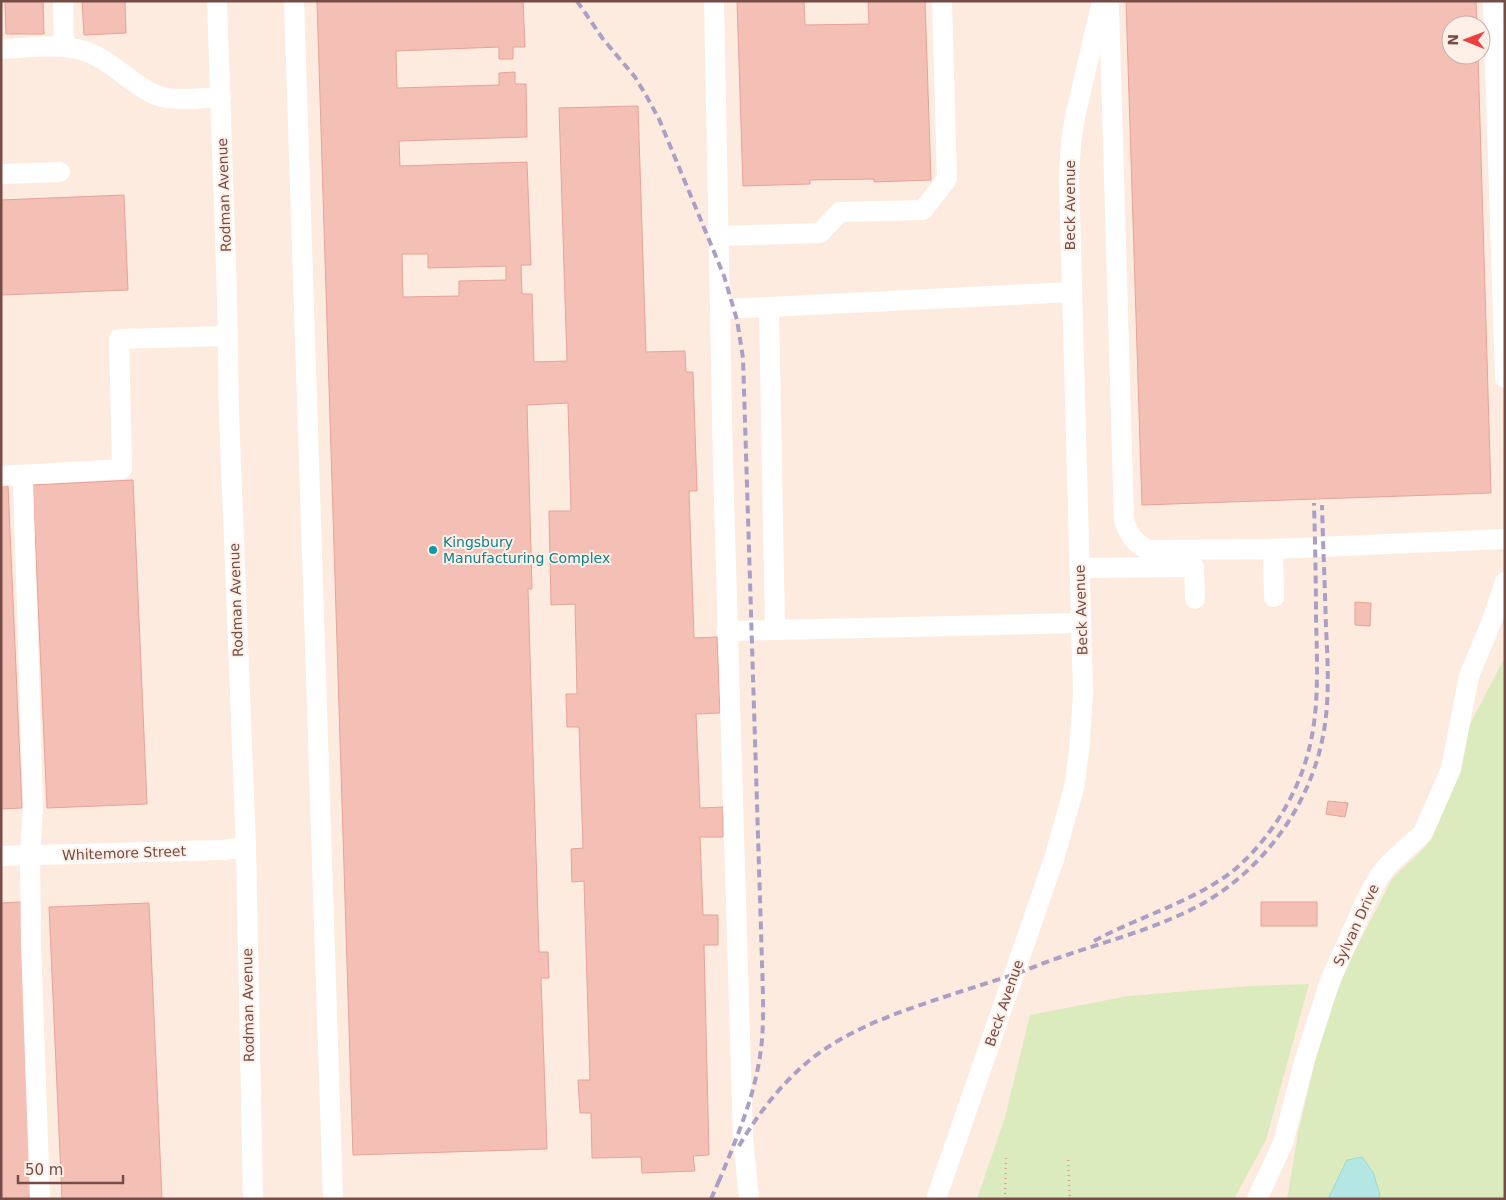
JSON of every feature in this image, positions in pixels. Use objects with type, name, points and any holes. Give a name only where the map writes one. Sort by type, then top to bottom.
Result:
[{"type":"street","points":[[63,1],[64,47]]},
{"type":"street","name":"Rodman Avenue","points":[[217,1],[246,847],[253,1199]]},
{"type":"street","points":[[294,1],[333,1199]]},
{"type":"street","points":[[714,1],[728,631],[743,1129],[749,1199]]},
{"type":"street","points":[[718,236],[820,233],[840,212],[923,210],[947,179],[942,1]]},
{"type":"street","name":"Beck Avenue","points":[[936,1199],[1054,859],[1074,788],[1079,752],[1083,694],[1069,176],[1075,117],[1102,1]]},
{"type":"street","points":[[1109,1],[1124,520],[1129,534],[1137,544],[1148,550],[1273,549],[1505,540]]},
{"type":"street","points":[[1493,1],[1505,378]]},
{"type":"street","points":[[1,49],[64,47],[78,49],[105,60],[158,96],[194,99],[221,97]]},
{"type":"street","points":[[1,174],[60,172]]},
{"type":"street","points":[[720,309],[1071,292]]},
{"type":"street","points":[[769,307],[775,630]]},
{"type":"street","points":[[1,476],[122,469],[119,339],[227,336]]},
{"type":"street","points":[[23,476],[33,807],[30,855],[31,943],[40,1199]]},
{"type":"street","points":[[1273,549],[1274,597]]},
{"type":"street","points":[[1080,568],[1194,567],[1195,599]]},
{"type":"street","name":"Sylvan Drive","points":[[1257,1199],[1284,1143],[1305,1060],[1324,998],[1367,898],[1380,875],[1390,863],[1424,833],[1451,769],[1469,676],[1494,615],[1505,582]]},
{"type":"street","points":[[728,631],[1081,623]]},
{"type":"street","name":"Whitemore Street","points":[[1,856],[222,850],[246,847]]},
{"type":"path","points":[[1005,1199],[1006,1157]]},
{"type":"path","points":[[1068,1160],[1070,1199]]},
{"type":"green space","points":[[1505,657],[1505,1199],[1287,1199],[1298,1133],[1323,1028],[1349,962],[1392,879],[1427,845],[1458,771],[1466,732]]},
{"type":"green space","points":[[1309,984],[1266,1140],[1234,1199],[977,1199],[1005,1117],[1030,1015],[1128,996],[1250,986]]},
{"type":"water","points":[[1362,1157],[1373,1172],[1380,1195],[1378,1199],[1328,1199],[1347,1160]]},
{"type":"building","points":[[5,1],[43,1],[44,34],[6,34]]},
{"type":"building","points":[[82,1],[125,1],[126,33],[84,35]]},
{"type":"building","name":"Kingsbury Manufacturing Complex","points":[[317,1],[523,1],[525,47],[513,47],[513,59],[499,59],[499,47],[396,51],[397,88],[499,85],[499,73],[515,72],[515,84],[526,84],[527,137],[399,141],[400,166],[527,162],[531,265],[521,265],[522,294],[532,294],[534,362],[567,361],[559,108],[638,106],[646,352],[685,351],[686,372],[693,372],[697,491],[689,491],[694,638],[717,637],[720,713],[696,714],[700,808],[723,807],[723,837],[700,837],[703,915],[718,915],[718,945],[704,945],[709,1155],[693,1156],[695,1171],[642,1173],[641,1157],[592,1158],[591,1113],[580,1113],[578,1080],[590,1080],[584,881],[572,882],[571,849],[583,848],[579,727],[567,727],[566,694],[577,694],[575,604],[551,605],[549,511],[571,511],[568,403],[527,405],[532,589],[528,589],[539,952],[548,952],[549,978],[541,978],[547,1149],[353,1155]],"holes":[[[402,254],[428,254],[428,268],[506,266],[506,280],[459,281],[459,296],[403,297]]]},
{"type":"building","points":[[737,1],[804,1],[805,25],[869,24],[868,1],[925,1],[931,180],[874,182],[874,179],[810,180],[810,184],[743,186]]},
{"type":"building","points":[[1126,1],[1476,1],[1477,15],[1441,15],[1441,65],[1478,65],[1491,493],[1142,505]]},
{"type":"building","points":[[124,195],[128,290],[1,295],[1,200]]},
{"type":"building","points":[[133,480],[147,804],[47,808],[33,485]]},
{"type":"building","points":[[1,485],[8,485],[22,808],[1,809]]},
{"type":"building","points":[[1355,602],[1371,603],[1370,626],[1355,625]]},
{"type":"building","points":[[1328,801],[1348,803],[1345,817],[1326,814]]},
{"type":"building","points":[[21,902],[35,1199],[1,1199],[1,903]]},
{"type":"building","points":[[1261,902],[1317,902],[1317,926],[1261,926]]},
{"type":"building","points":[[149,903],[162,1199],[62,1199],[49,907]]},
{"type":"railway","points":[[577,1],[603,39],[635,77],[659,119],[724,276],[737,320],[743,358],[763,1025],[761,1050],[752,1092],[719,1181]]},
{"type":"railway","points":[[1094,941],[1196,894],[1229,874],[1263,840],[1289,801],[1301,776],[1314,726],[1317,674],[1314,503]]},
{"type":"railway","points":[[739,1146],[764,1109],[793,1075],[815,1056],[845,1037],[877,1021],[910,1008],[1137,932],[1182,914],[1207,901],[1253,865],[1289,821],[1303,795],[1314,769],[1325,727],[1328,684],[1322,505]]},
{"type":"railway","points":[[711,1199],[721,1176]]},
{"type":"place","name":"Kingsbury Manufacturing Complex","points":[[433,550]]}]
